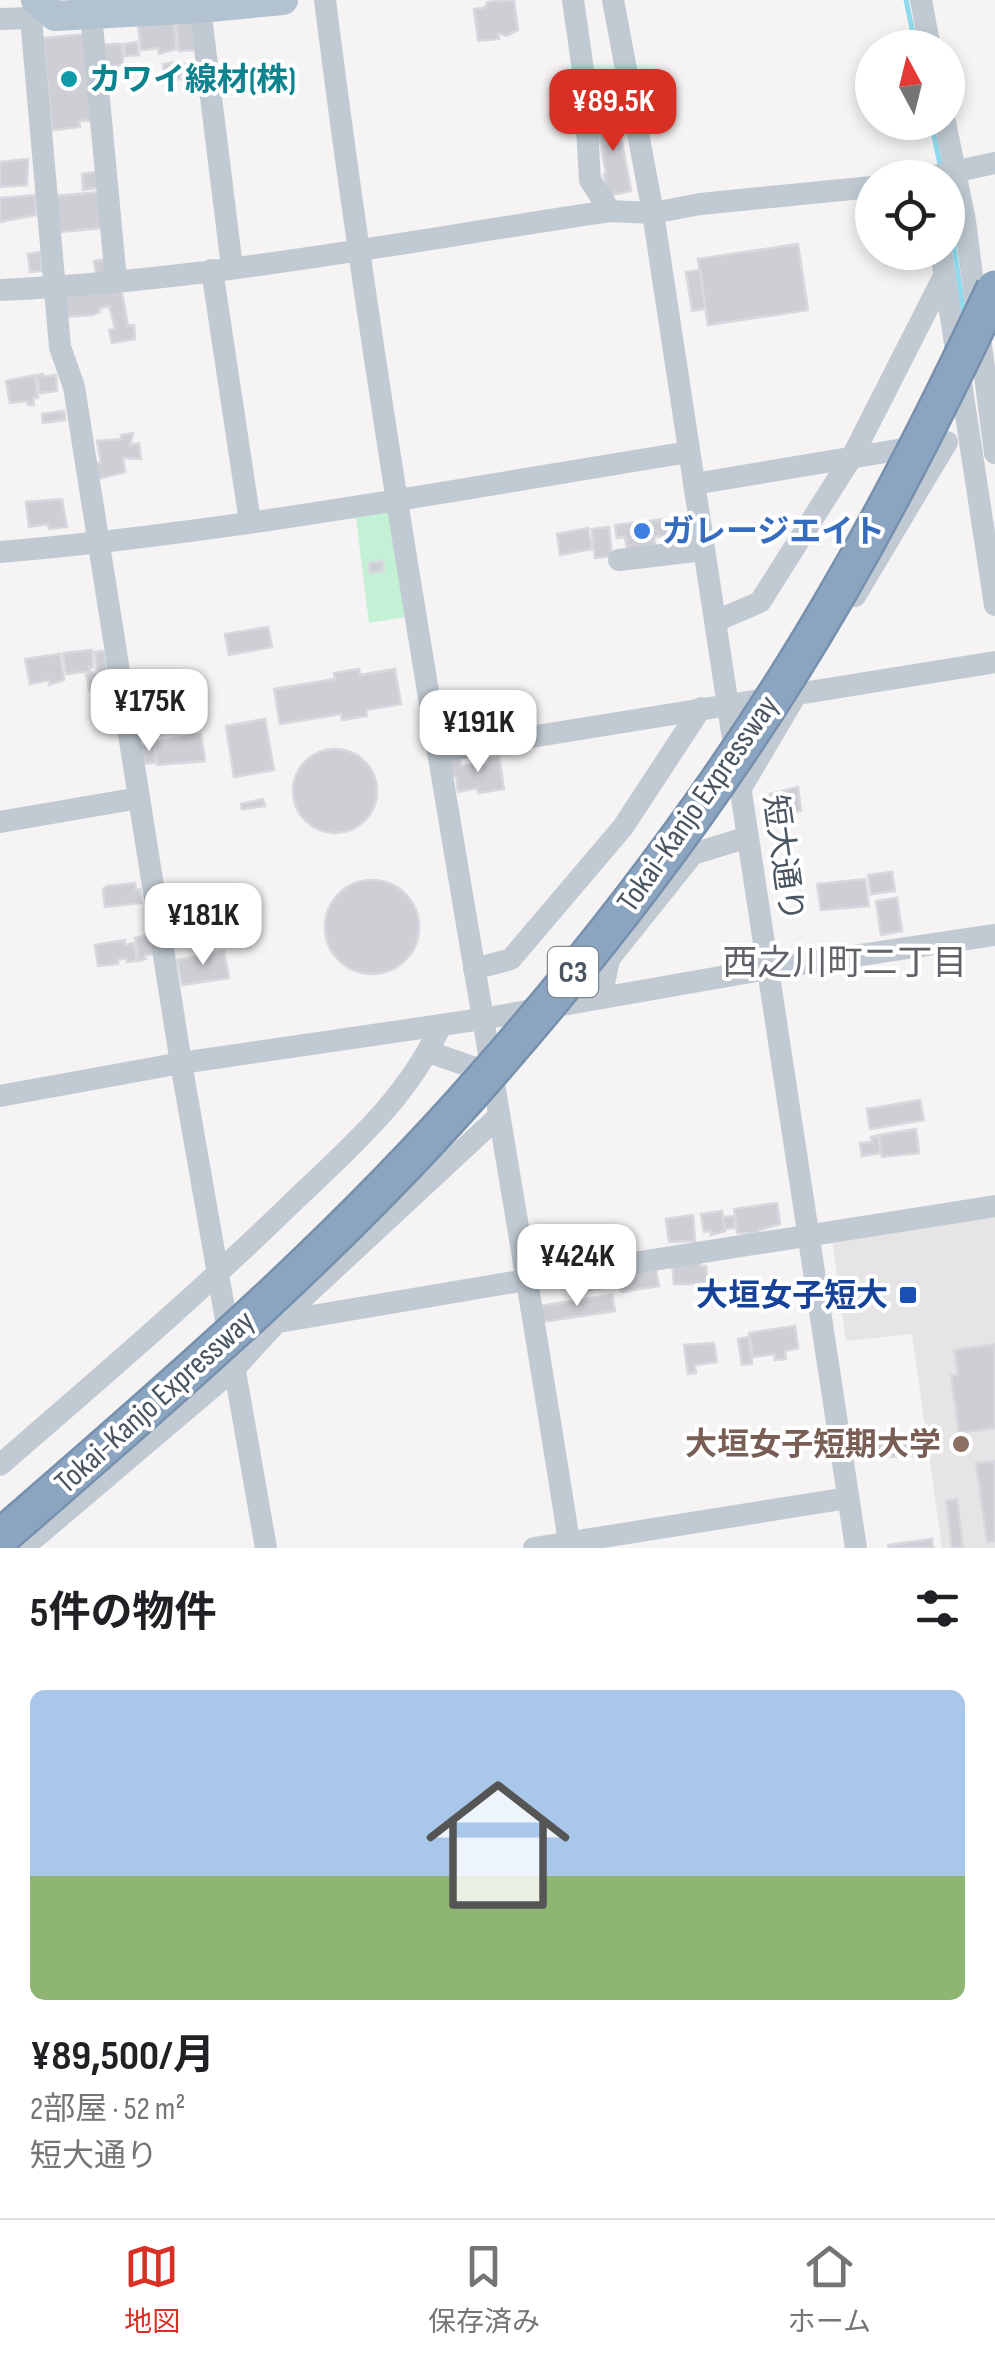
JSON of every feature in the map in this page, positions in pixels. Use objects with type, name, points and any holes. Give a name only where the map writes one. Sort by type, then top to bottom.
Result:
[{"type":"highway","name":"Tokai-Kanjo Expressway","points":[[0,1538],[252,1315],[373,1197],[481,1082],[585,958],[689,822],[789,674],[880,519],[946,394],[995,288]]},
{"type":"main road","points":[[36,8],[55,16],[283,0]]},
{"type":"street","points":[[325,0],[356,248],[396,502],[570,1545]]},
{"type":"street","points":[[573,0],[584,77],[590,180],[610,211]]},
{"type":"street","name":"短大通り","points":[[612,0],[653,214],[856,1548]]},
{"type":"street","points":[[920,0],[926,30]]},
{"type":"street","points":[[0,19],[36,8],[60,346],[74,388],[181,1063],[266,1548]]},
{"type":"street","points":[[200,8],[222,268],[250,522]]},
{"type":"street","points":[[91,14],[116,280]]},
{"type":"street","points":[[965,168],[994,160]]},
{"type":"street","points":[[0,290],[54,288],[222,268],[610,211],[653,214],[700,204],[855,189]]},
{"type":"street","points":[[741,788],[797,694],[980,441],[983,369],[965,221]]},
{"type":"street","points":[[716,621],[760,602],[853,455],[940,270]]},
{"type":"street","points":[[944,270],[980,441],[995,605]]},
{"type":"street","points":[[983,369],[995,345]]},
{"type":"street","points":[[694,484],[853,455],[980,441]]},
{"type":"street","points":[[0,552],[98,543],[396,502],[689,452]]},
{"type":"street","points":[[619,560],[704,550]]},
{"type":"street","points":[[438,752],[995,662]]},
{"type":"street","points":[[474,969],[510,959],[623,828],[701,708]]},
{"type":"street","points":[[0,822],[139,798]]},
{"type":"street","points":[[601,998],[609,959],[693,854],[748,837]]},
{"type":"street","points":[[0,1096],[181,1063],[442,1025],[995,934]]},
{"type":"street","points":[[0,1465],[218,1275],[386,1113],[429,1052],[442,1025]]},
{"type":"street","points":[[429,1052],[492,1074]]},
{"type":"street","points":[[23,1548],[235,1368],[276,1322],[499,1116]]},
{"type":"street","points":[[228,1331],[995,1206]]},
{"type":"street","points":[[534,1548],[848,1498]]},
{"type":"shaded area","name":"大垣女子短期大学","points":[[995,1213],[995,1548],[942,1548],[912,1334],[846,1341],[832,1238]]},
{"type":"green space","points":[[393,512],[410,616],[369,623],[356,518]]},
{"type":"building","points":[[514,0],[518,30],[506,36],[498,33],[499,39],[478,41],[474,9],[484,8],[488,2]]},
{"type":"building","points":[[192,21],[195,50],[179,51],[176,22]]},
{"type":"building","points":[[174,22],[176,49],[159,54],[158,48],[141,50],[138,25]]},
{"type":"building","name":"カワイ線材(株)","points":[[87,34],[95,120],[79,121],[80,127],[52,130],[43,38]]},
{"type":"building","points":[[137,42],[139,55],[125,56],[124,44]]},
{"type":"building","points":[[122,44],[123,65],[99,67],[97,45]]},
{"type":"building","points":[[179,62],[181,79],[165,80],[163,64]]},
{"type":"building","points":[[198,63],[200,77],[182,79],[180,65]]},
{"type":"building","points":[[616,111],[631,191],[607,196],[595,114]]},
{"type":"building","points":[[28,159],[27,185],[0,187],[0,162]]},
{"type":"building","points":[[96,172],[98,188],[83,190],[82,174]]},
{"type":"building","points":[[99,192],[103,228],[60,232],[56,196]]},
{"type":"building","points":[[35,195],[36,215],[0,222],[0,198]]},
{"type":"building","points":[[798,244],[808,310],[708,325],[698,259]]},
{"type":"building","points":[[40,252],[42,271],[30,272],[28,254]]},
{"type":"building","points":[[108,259],[110,272],[96,274],[94,261]]},
{"type":"building","points":[[700,270],[705,309],[692,311],[686,272]]},
{"type":"building","points":[[121,287],[128,326],[134,325],[135,339],[112,343],[109,330],[115,329],[109,306],[99,308],[100,312],[93,315],[63,317],[62,291]]},
{"type":"building","points":[[35,375],[38,398],[33,398],[34,405],[27,401],[10,403],[6,381]]},
{"type":"building","points":[[37,375],[56,375],[57,391],[40,393]]},
{"type":"building","points":[[64,411],[65,420],[43,423],[42,414]]},
{"type":"building","points":[[133,433],[130,445],[139,443],[141,459],[123,458],[125,472],[97,479],[94,464],[101,463],[97,441],[122,439],[121,435]]},
{"type":"building","points":[[62,499],[67,527],[29,527],[26,502]]},
{"type":"building","name":"ガレージエイト","points":[[666,519],[668,536],[654,537],[655,546],[627,550],[625,537],[617,538],[615,525]]},
{"type":"building","points":[[609,527],[612,556],[595,558],[592,529]]},
{"type":"building","points":[[588,528],[592,549],[560,555],[557,534]]},
{"type":"building","points":[[383,561],[384,571],[370,573],[369,563]]},
{"type":"building","points":[[268,627],[272,647],[229,655],[225,634]]},
{"type":"building","points":[[92,650],[90,671],[66,674],[63,653]]},
{"type":"building","points":[[104,651],[110,687],[89,690],[86,674],[97,672],[95,652]]},
{"type":"building","points":[[60,654],[64,680],[49,685],[49,680],[30,684],[25,659]]},
{"type":"building","points":[[359,669],[360,675],[395,669],[401,704],[366,710],[367,716],[342,720],[341,714],[280,724],[274,689],[335,679],[334,673]]},
{"type":"building","points":[[188,681],[191,699],[151,706],[148,688]]},
{"type":"building","points":[[111,697],[114,715],[101,718],[98,699]]},
{"type":"building","points":[[265,719],[274,770],[234,777],[226,726]]},
{"type":"building","points":[[201,734],[205,761],[157,765],[153,742]]},
{"type":"building","points":[[154,744],[157,762],[144,764],[141,746]]},
{"type":"building","points":[[335,749],[351,752],[365,761],[374,775],[374,807],[365,821],[351,830],[335,833],[319,830],[305,821],[296,807],[293,791],[296,775],[305,761],[319,752]]},
{"type":"building","points":[[499,756],[504,789],[458,792],[448,759],[460,758],[461,766],[487,763],[486,758]]},
{"type":"building","points":[[798,787],[801,811],[774,814],[770,794]]},
{"type":"building","points":[[263,799],[265,806],[242,809],[241,804]]},
{"type":"building","points":[[892,872],[895,891],[871,894],[868,875]]},
{"type":"building","points":[[865,879],[869,906],[821,910],[817,884]]},
{"type":"building","points":[[372,880],[390,883],[405,894],[416,909],[416,945],[405,960],[390,971],[372,974],[354,971],[339,960],[328,945],[325,927],[328,909],[339,894],[354,883]]},
{"type":"building","points":[[135,883],[136,890],[140,889],[141,903],[105,907],[103,889]]},
{"type":"building","points":[[897,898],[902,931],[881,935],[876,901]]},
{"type":"building","points":[[152,934],[155,954],[145,955],[146,959],[139,961],[135,938]]},
{"type":"building","points":[[125,940],[125,945],[134,943],[137,961],[127,962],[126,958],[118,960],[118,964],[98,966],[95,945]]},
{"type":"building","points":[[224,951],[229,978],[182,985],[177,960]]},
{"type":"building","points":[[920,1100],[924,1120],[870,1129],[867,1109]]},
{"type":"building","points":[[916,1129],[919,1153],[882,1157],[879,1135]]},
{"type":"building","points":[[878,1136],[881,1153],[862,1156],[860,1143],[872,1142],[871,1137]]},
{"type":"building","points":[[777,1203],[780,1224],[759,1233],[737,1233],[734,1209]]},
{"type":"building","points":[[722,1211],[725,1231],[711,1235],[711,1231],[704,1232],[701,1214]]},
{"type":"building","points":[[693,1215],[695,1241],[669,1242],[666,1219]]},
{"type":"building","points":[[734,1216],[735,1228],[725,1229],[723,1217]]},
{"type":"building","points":[[700,1260],[701,1266],[706,1266],[708,1284],[674,1284],[672,1263]]},
{"type":"building","points":[[655,1266],[659,1286],[622,1292],[616,1285],[604,1287],[602,1274]]},
{"type":"building","points":[[602,1274],[604,1288],[573,1293],[571,1279]]},
{"type":"building","points":[[612,1295],[615,1311],[541,1322],[539,1306]]},
{"type":"building","points":[[795,1326],[798,1348],[785,1351],[786,1359],[775,1360],[774,1354],[753,1357],[749,1333]]},
{"type":"building","points":[[749,1337],[752,1364],[742,1365],[738,1339]]},
{"type":"building","points":[[714,1343],[717,1362],[695,1365],[696,1373],[688,1374],[684,1345]]},
{"type":"building","points":[[995,1344],[995,1428],[959,1433],[951,1375],[958,1375],[954,1350]]},
{"type":"building","points":[[908,1433],[912,1456],[883,1457],[880,1437]]},
{"type":"building","points":[[880,1435],[883,1456],[870,1457],[868,1437]]},
{"type":"building","points":[[995,1461],[995,1541],[987,1542],[976,1463]]},
{"type":"building","points":[[957,1499],[963,1548],[952,1548],[946,1501]]},
{"type":"building","points":[[932,1539],[933,1548],[888,1545]]},
{"type":"waterway","points":[[906,0],[912,30]]},
{"type":"waterway","points":[[935,140],[939,160]]},
{"type":"waterway","points":[[957,270],[964,316]]},
{"type":"place","name":"カワイ線材(株)","points":[[69,79]]},
{"type":"place","name":"ガレージエイト","points":[[642,531]]},
{"type":"place","name":"大垣女子短大","points":[[908,1295]]},
{"type":"place","name":"大垣女子短期大学","points":[[961,1444]]},
{"type":"district","name":"西之川町二丁目","points":[[845,962]]}]
